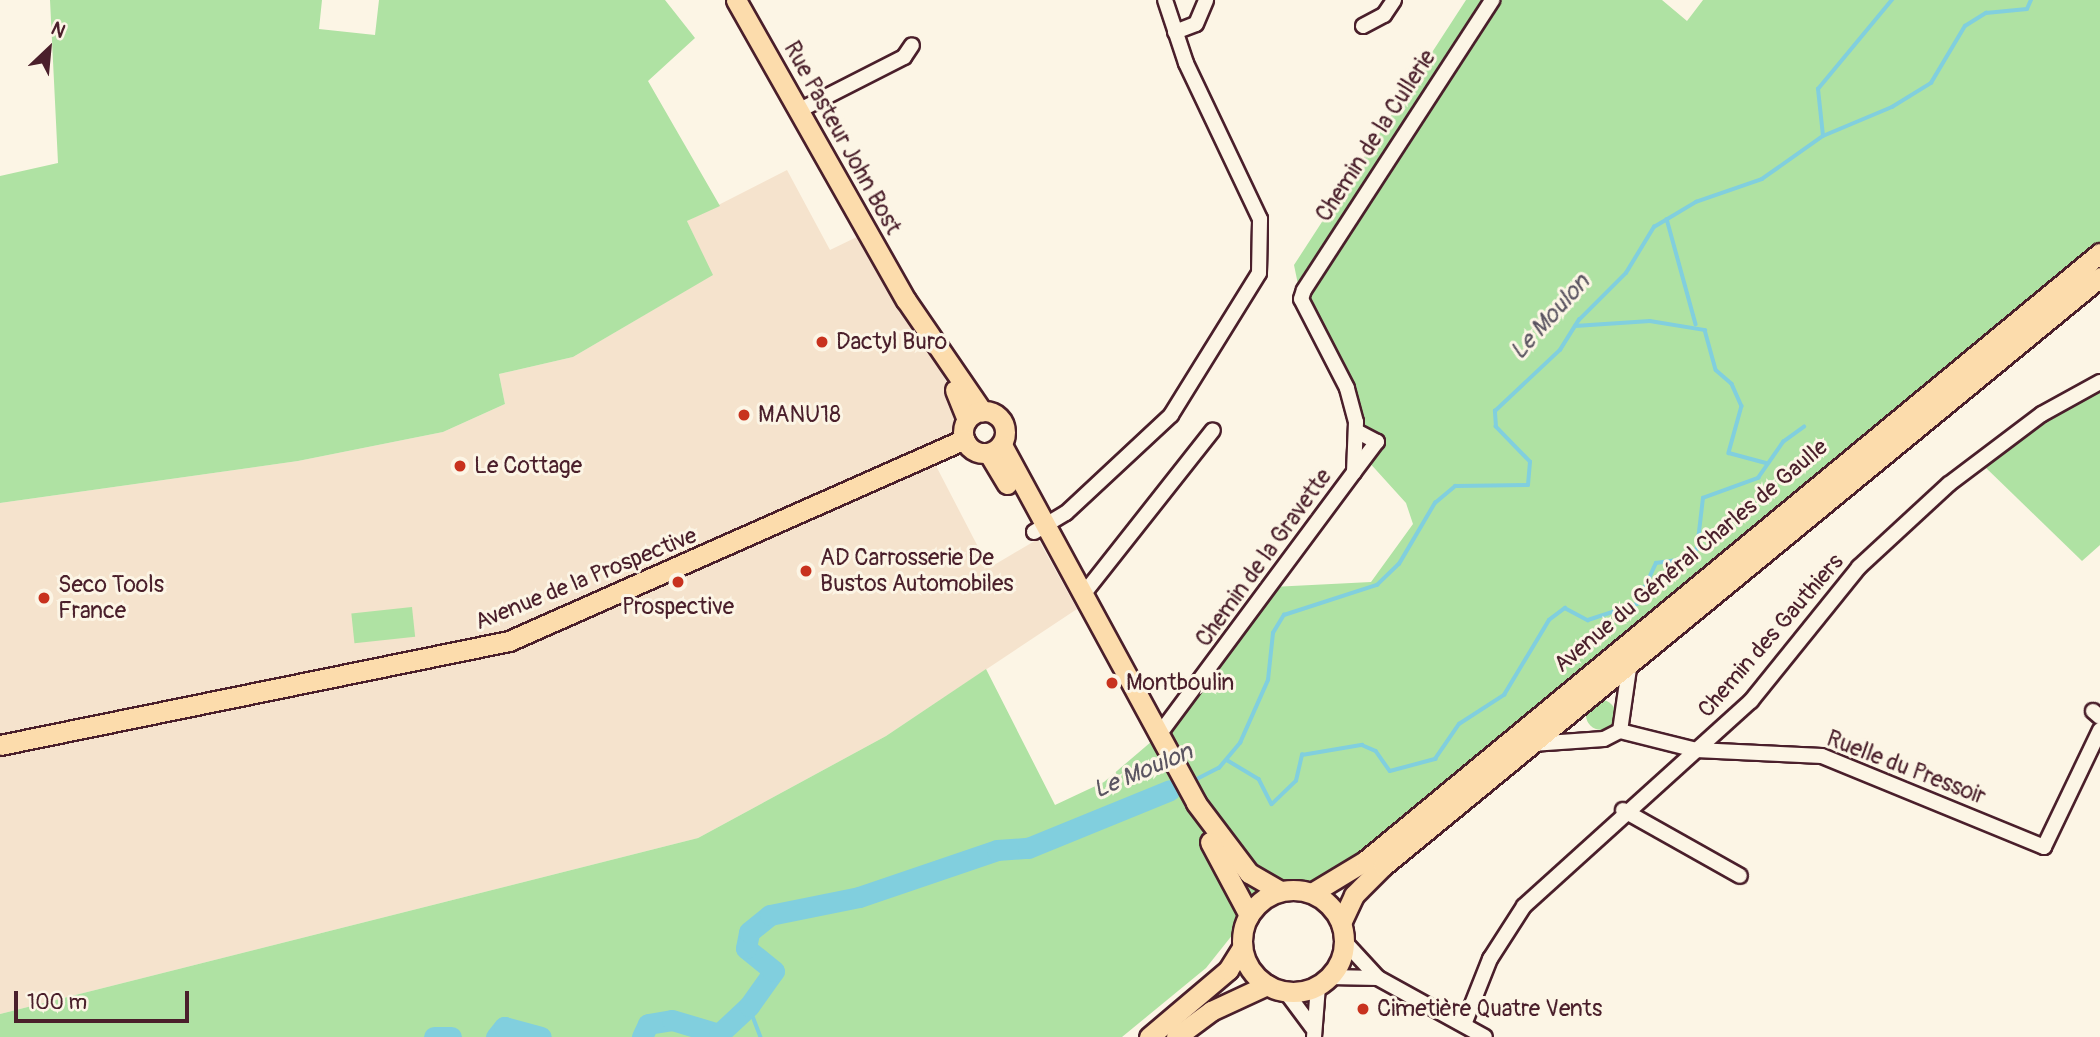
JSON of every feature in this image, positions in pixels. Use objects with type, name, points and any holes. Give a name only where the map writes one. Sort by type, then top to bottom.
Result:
[{"type":"main road","name":"Rue Pasteur John Bost","points":[[736,0],[906,300],[971,423]]},
{"type":"main road","name":"Avenue du Général Charles de Gaulle","points":[[1312,893],[1374,854],[2100,253]]},
{"type":"main road","name":"Avenue du Général Charles de Gaulle","points":[[1324,981],[1354,895],[1383,866],[2100,277]]},
{"type":"main road","points":[[971,423],[1005,425],[995,449],[971,450],[971,423]]},
{"type":"main road","name":"Avenue de la Prospective","points":[[0,745],[509,641],[971,423]]},
{"type":"main road","points":[[995,449],[1193,806],[1249,915],[1242,948],[1228,970],[1149,1037]]},
{"type":"main road","points":[[1038,529],[1082,596],[1158,736],[1173,772]]},
{"type":"main road","points":[[1193,806],[1249,873],[1280,891],[1312,893],[1343,932]]},
{"type":"main road","points":[[1249,915],[1280,891]]},
{"type":"main road","points":[[1242,948],[1250,969],[1276,988]]},
{"type":"main road","points":[[1176,1037],[1211,1011],[1276,988],[1324,981]]},
{"type":"street","points":[[1038,529],[1171,415],[1259,273],[1259,219],[1175,32],[1165,0]]},
{"type":"street","points":[[1175,32],[1196,24],[1206,0]]},
{"type":"street","points":[[1363,26],[1384,15],[1394,0]]},
{"type":"street","name":"Chemin de la Cullerie","points":[[1301,299],[1492,0]]},
{"type":"street","points":[[798,111],[904,57],[912,45]]},
{"type":"street","name":"Chemin de la Gravette","points":[[1158,736],[1354,472],[1357,432],[1347,388],[1301,299]]},
{"type":"street","name":"Chemin des Gauthiers","points":[[1465,1021],[1490,959],[1524,906],[1623,810],[1751,701],[1859,567],[1949,484],[2042,414],[2100,382]]},
{"type":"street","points":[[1082,596],[1213,430]]},
{"type":"street","points":[[1532,744],[1604,740],[1620,731],[1630,662]]},
{"type":"street","name":"Ruelle du Pressoir","points":[[1620,731],[1696,750],[1822,756],[2044,847],[2100,730]]},
{"type":"street","points":[[1623,810],[1740,876]]},
{"type":"street","points":[[1343,932],[1378,978],[1465,1021],[1485,1037]]},
{"type":"street","points":[[1313,1032],[1324,981],[1378,978]]},
{"type":"street","points":[[1276,988],[1313,1032]]},
{"type":"shaded area","points":[[787,170],[830,250],[863,234],[979,440],[934,462],[989,568],[1038,539],[1077,609],[886,736],[698,838],[0,1014],[0,503],[298,461],[443,432],[505,404],[499,374],[573,357],[712,275],[687,221]]},
{"type":"green space","points":[[50,0],[322,0],[319,29],[375,35],[379,0],[665,0],[695,38],[648,81],[720,206],[687,221],[713,275],[573,357],[499,374],[505,404],[443,432],[298,461],[0,503],[0,176],[58,163]]},
{"type":"green space","points":[[1466,0],[1662,0],[1687,21],[1703,0],[2100,0],[2100,253],[1312,893],[1292,888],[1257,904],[1206,968],[1122,1037],[0,1037],[0,1014],[698,838],[886,736],[986,669],[1055,805],[1104,782],[1165,730],[1272,587],[1371,582],[1413,524],[1406,503],[1367,460],[1375,450],[1301,299],[1294,265]]},
{"type":"green space","points":[[2100,383],[2100,545],[2082,561],[1984,466]]},
{"type":"green space","points":[[412,607],[415,637],[354,643],[351,613]]},
{"type":"green space","points":[[1601,700],[1612,704],[1616,715],[1612,726],[1601,730],[1590,726],[1586,715],[1590,704]]},
{"type":"waterway","points":[[1823,136],[1818,89],[1892,0]]},
{"type":"waterway","name":"Le Moulon","points":[[1193,781],[1219,768],[1240,743],[1268,680],[1273,633],[1284,615],[1377,585],[1399,564],[1435,503],[1455,486],[1528,485],[1530,462],[1496,427],[1495,411],[1560,350],[1579,320],[1626,273],[1654,227],[1696,202],[1762,179],[1823,136],[1892,107],[1931,83],[1965,26],[1986,13],[2027,9],[2031,0]]},
{"type":"waterway","points":[[1667,219],[1696,324]]},
{"type":"waterway","points":[[1575,326],[1650,321],[1705,330],[1716,370],[1732,384],[1742,406],[1729,453],[1766,463]]},
{"type":"waterway","points":[[1227,760],[1259,779],[1272,804],[1296,781],[1302,755],[1362,745],[1376,751],[1390,771],[1435,759],[1459,724],[1504,695],[1549,620],[1565,608],[1588,620],[1637,604],[1656,563],[1686,559],[1697,549],[1703,498],[1758,478],[1783,442],[1804,427]]},
{"type":"waterway","name":"Le Moulon","points":[[1170,790],[1179,787]]},
{"type":"waterway","name":"Le Moulon","points":[[642,1037],[648,1024],[672,1020],[719,1034],[749,1006],[774,971],[746,948],[749,932],[770,915],[859,897],[997,850],[1028,848],[1170,790]]},
{"type":"waterway","points":[[749,1006],[761,1037]]},
{"type":"waterway","name":"Le Moulon","points":[[496,1037],[504,1027],[541,1037]]},
{"type":"waterway","name":"Le Moulon","points":[[434,1037],[451,1037]]},
{"type":"place","name":"Dactyl Buro","points":[[822,342]]},
{"type":"place","name":"MANU18","points":[[744,415]]},
{"type":"place","name":"Le Cottage","points":[[460,466]]},
{"type":"place","name":"AD Carrosserie De Bustos Automobiles","points":[[806,571]]},
{"type":"place","name":"Prospective","points":[[678,582]]},
{"type":"place","name":"Seco Tools France","points":[[44,598]]},
{"type":"place","name":"Montboulin","points":[[1112,683]]},
{"type":"place","name":"Cimetière Quatre Vents","points":[[1363,1009]]}]
